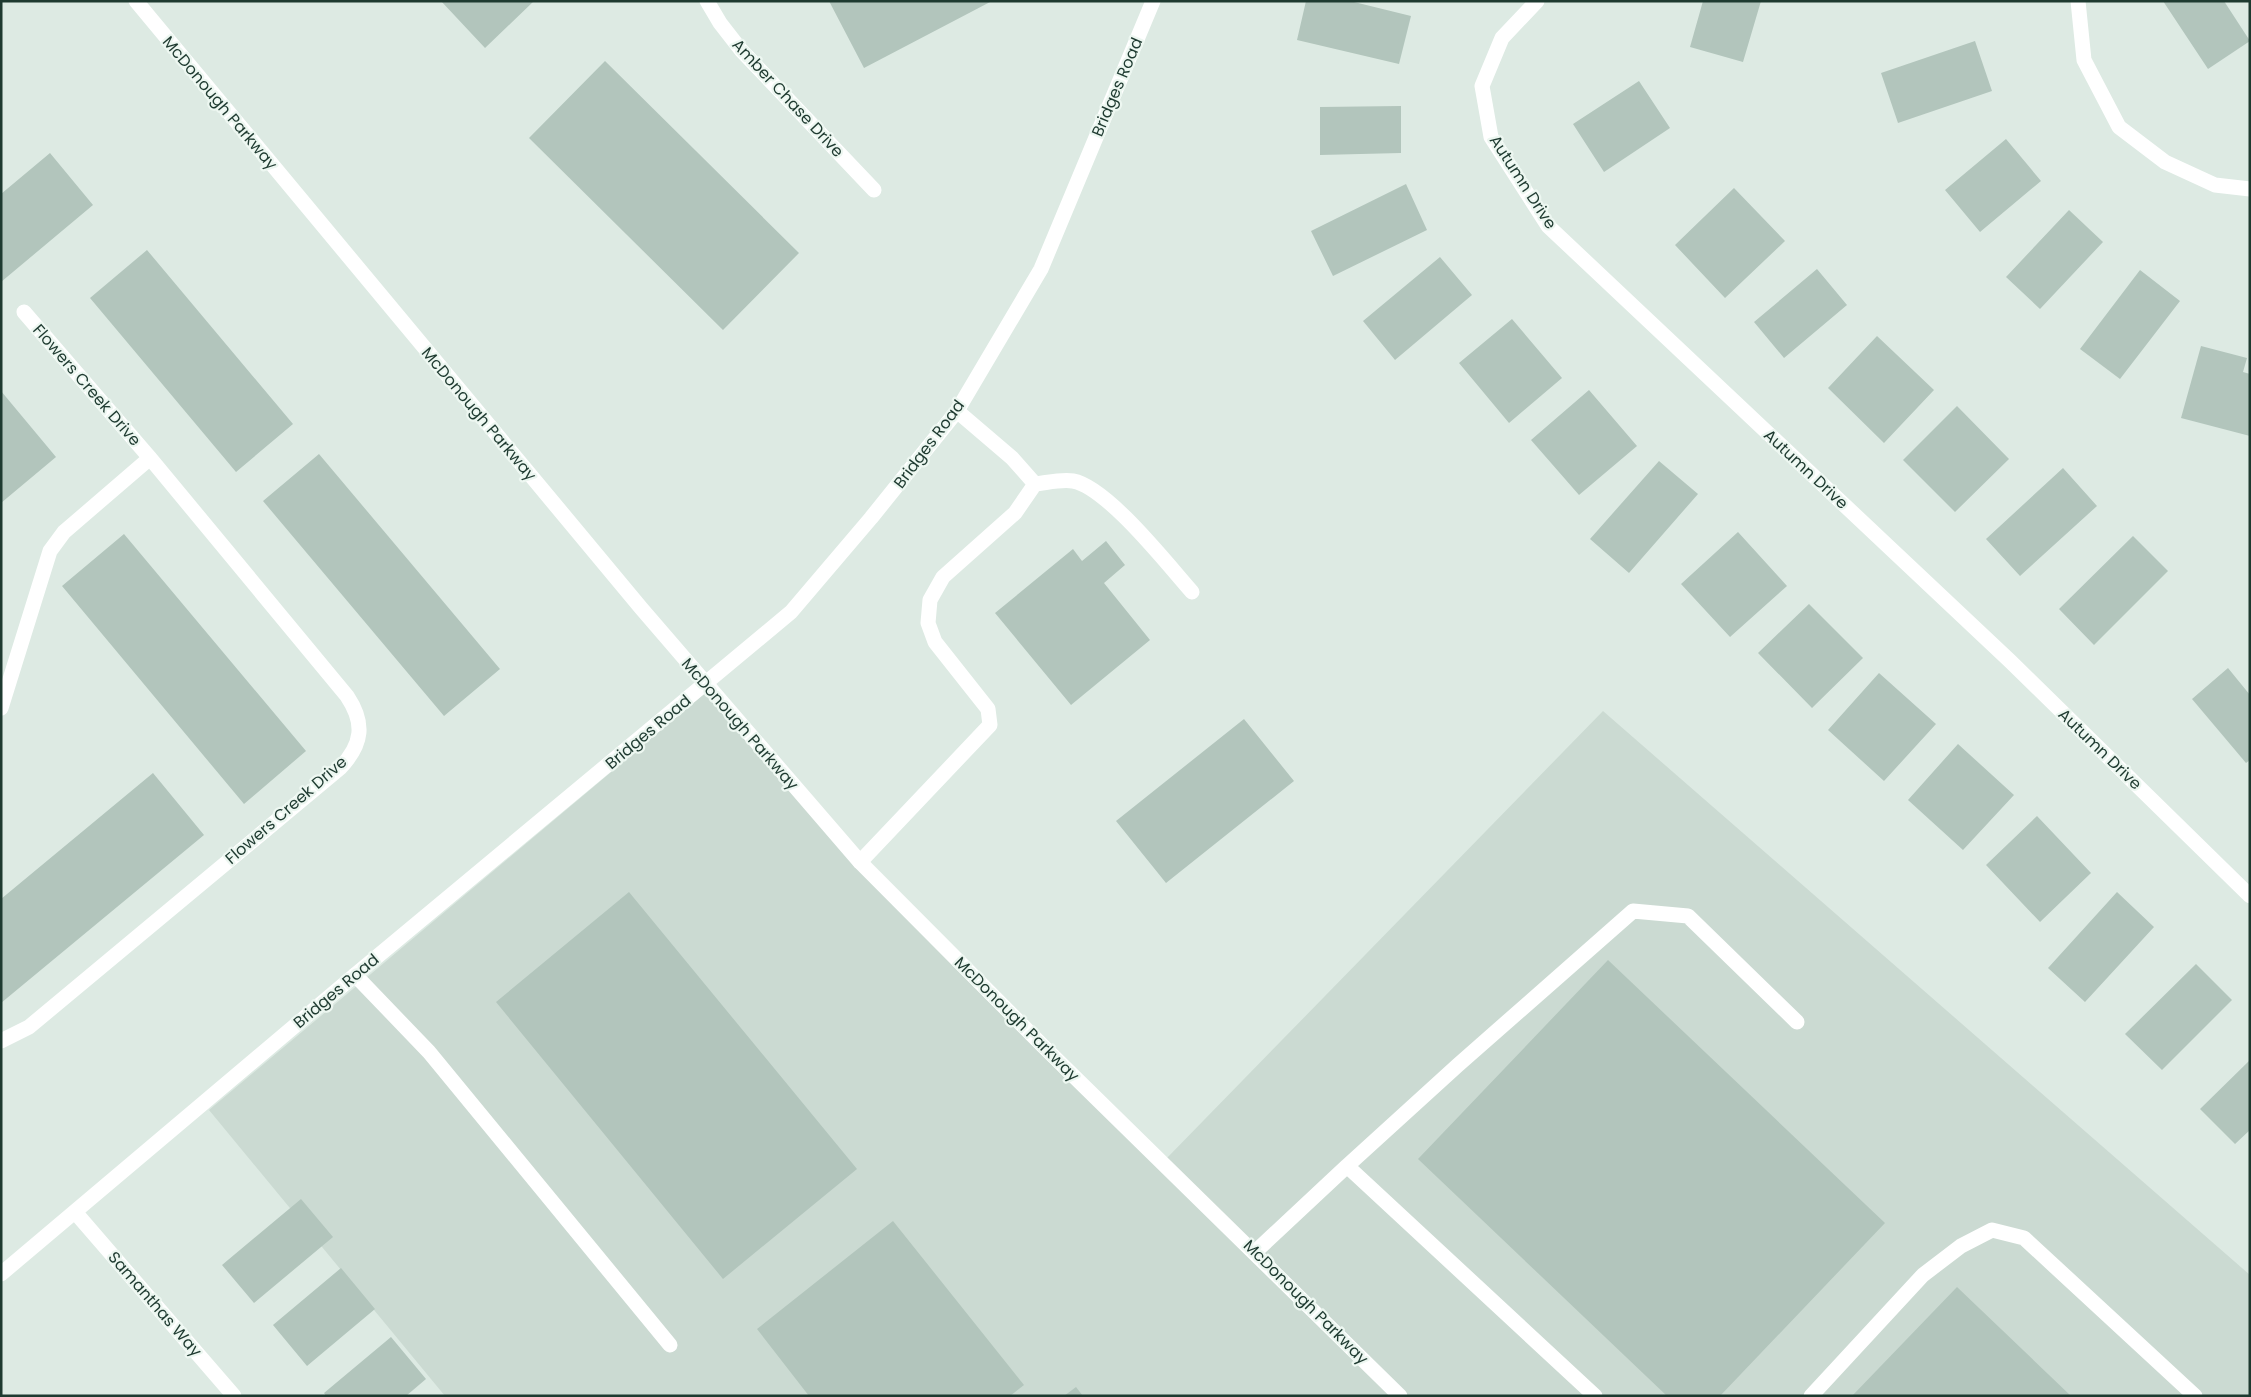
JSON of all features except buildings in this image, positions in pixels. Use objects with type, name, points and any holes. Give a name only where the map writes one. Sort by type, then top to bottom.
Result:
[{"type":"street","name":"McDonough Parkway","points":[[136,1],[706,684],[860,862],[1043,1046],[1400,1396]]},
{"type":"street","name":"Amber Chase Drive","points":[[707,1],[720,23],[741,50],[874,190]]},
{"type":"street","name":"Bridges Road","points":[[1,1274],[355,975],[791,612],[871,518],[957,411],[1041,269],[1153,1]]},
{"type":"street","name":"Autumn Drive","points":[[1537,1],[1502,38],[1482,86],[1491,137],[1548,226],[2010,661],[2248,891]]},
{"type":"street","points":[[2078,1],[2084,60],[2119,127],[2165,162],[2215,185],[2250,189]]},
{"type":"street","name":"Flowers Creek Drive","points":[[1,1041],[28,1027],[340,768],[348,760],[360,733],[358,714],[347,696],[150,458],[24,312]]},
{"type":"street","points":[[957,411],[1012,458],[1035,484]]},
{"type":"street","name":"Flowers Creek Drive","points":[[1,708],[50,551],[64,532],[150,458]]},
{"type":"street","points":[[1035,484],[1073,481],[1095,490],[1112,504],[1192,592]]},
{"type":"street","points":[[860,862],[990,725],[988,709],[935,642],[928,623],[930,600],[943,577],[1015,513],[1035,484]]},
{"type":"street","points":[[1255,1252],[1458,1065],[1633,911],[1688,916],[1797,1022]]},
{"type":"street","points":[[355,975],[429,1052],[670,1345]]},
{"type":"street","points":[[1347,1166],[1594,1396]]},
{"type":"street","name":"Samanthas Way","points":[[75,1212],[234,1396]]},
{"type":"street","points":[[1811,1396],[1923,1275],[1961,1246],[1992,1230],[2024,1238],[2195,1396]]},
{"type":"shaded area","points":[[704,694],[1165,1160],[1603,711],[2250,1275],[2250,1396],[445,1396],[209,1110]]}]
